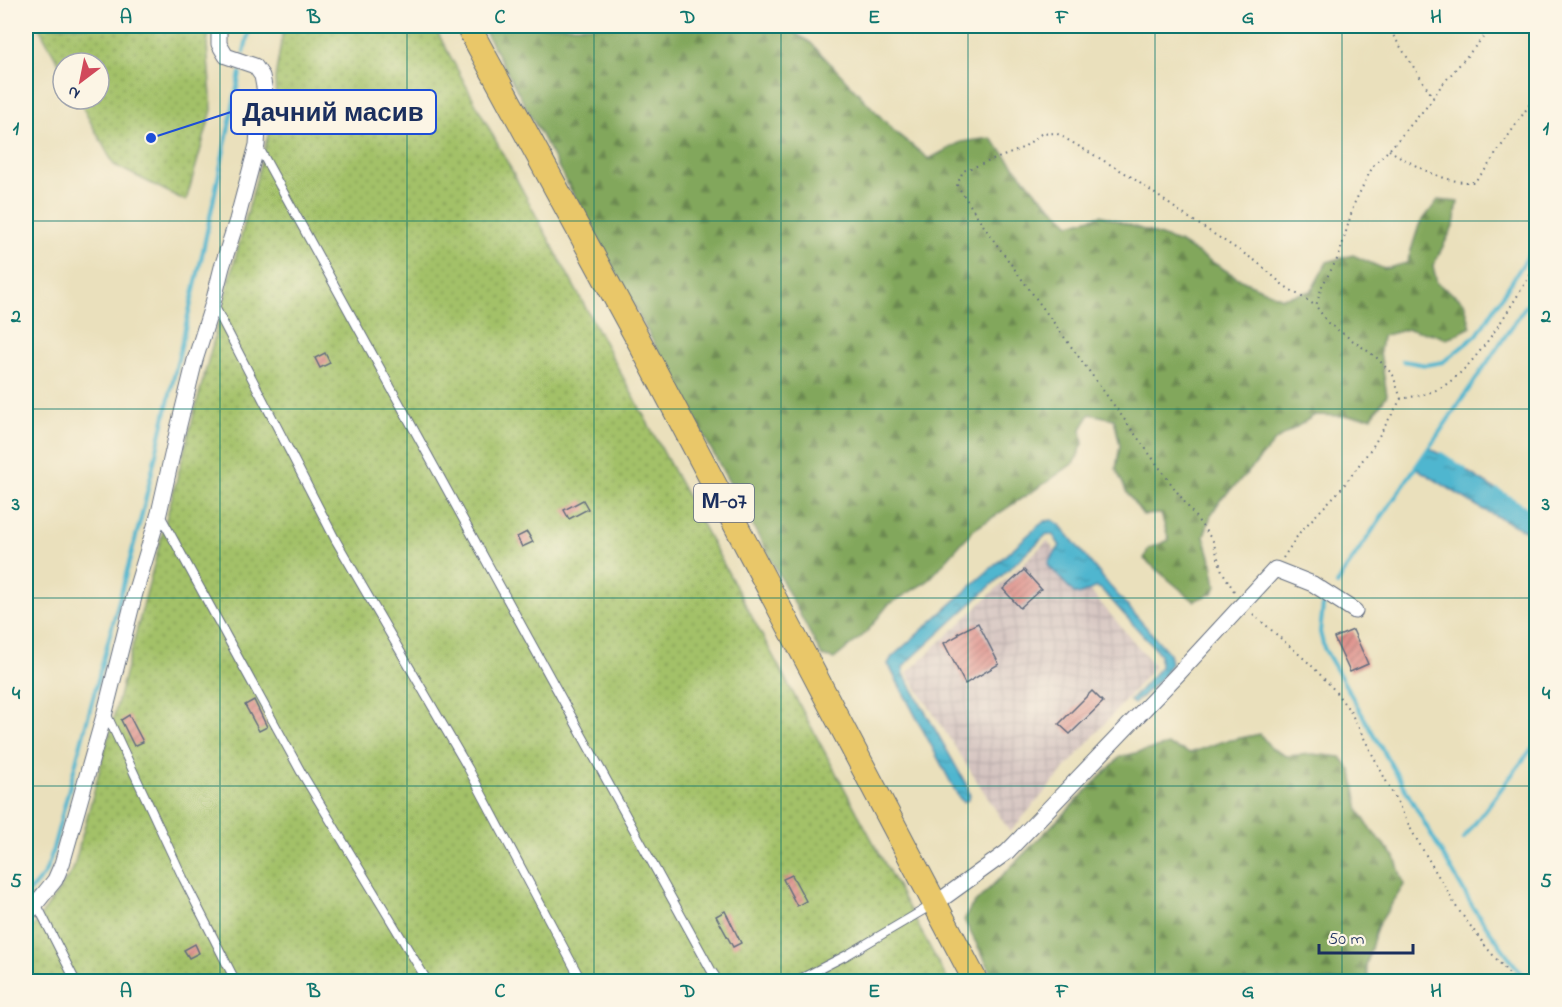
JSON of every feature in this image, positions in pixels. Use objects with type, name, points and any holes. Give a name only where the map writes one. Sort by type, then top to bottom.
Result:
[{"type":"highway","name":"М-07","points":[[468,26],[639,341],[976,981]]},
{"type":"street","points":[[26,916],[56,880],[62,864],[105,712],[135,593],[159,513],[195,360],[257,145],[265,92],[262,76],[255,66],[226,56],[219,44],[219,26]]},
{"type":"street","points":[[935,904],[1007,852],[1275,570],[1313,584],[1355,611]]},
{"type":"lane","points":[[257,145],[719,981]]},
{"type":"lane","points":[[213,303],[335,539],[468,768],[582,981]]},
{"type":"lane","points":[[159,513],[301,772],[428,981]]},
{"type":"lane","points":[[105,712],[183,878],[236,981]]},
{"type":"lane","points":[[36,903],[76,981]]},
{"type":"lane","points":[[794,981],[847,955],[935,904]]},
{"type":"path","points":[[1387,26],[1433,97]]},
{"type":"path","points":[[1316,306],[1322,286],[1339,256],[1354,204],[1374,165],[1493,26]]},
{"type":"path","points":[[1389,150],[1416,166],[1444,177],[1463,183],[1474,182],[1485,170],[1536,95]]},
{"type":"path","points":[[1401,399],[1393,375],[1376,357],[1328,323],[1316,306],[1283,285],[1257,262],[1130,176],[1056,133],[1041,134],[1014,152],[963,171],[957,185],[989,234],[1214,541],[1222,571],[1243,604],[1309,663],[1350,711],[1413,833],[1457,908],[1487,948],[1516,981]]},
{"type":"path","points":[[1275,570],[1300,532],[1342,488],[1373,446],[1401,399],[1441,388],[1466,368],[1492,334],[1536,266]]},
{"type":"shaded area","points":[[1047,541],[1155,666],[1010,832],[907,673]]},
{"type":"green space","points":[[38,26],[210,26],[207,44],[212,110],[186,201],[114,165],[85,111],[111,111],[111,51],[52,51]]},
{"type":"green space","points":[[284,26],[434,26],[948,981],[26,982],[26,937],[73,870],[276,105],[275,78]]},
{"type":"green space","points":[[482,26],[785,26],[811,43],[894,131],[929,159],[961,142],[991,138],[1035,191],[1070,224],[1101,215],[1181,243],[1243,281],[1282,298],[1311,291],[1327,262],[1353,255],[1384,269],[1407,263],[1419,225],[1438,200],[1458,202],[1454,225],[1433,266],[1437,283],[1464,302],[1471,327],[1447,339],[1408,329],[1382,336],[1380,352],[1387,395],[1372,417],[1315,415],[1276,440],[1244,477],[1221,499],[1211,515],[1204,536],[1216,586],[1213,593],[1194,601],[1144,559],[1148,549],[1169,540],[1161,514],[1143,515],[1127,493],[1116,469],[1120,445],[1114,419],[1090,414],[1081,429],[1083,444],[1075,462],[973,530],[928,581],[888,605],[866,633],[834,659],[822,656]]},
{"type":"green space","points":[[1260,734],[1271,748],[1286,756],[1312,754],[1341,757],[1352,772],[1359,811],[1371,830],[1395,857],[1404,885],[1377,927],[1366,966],[1368,976],[1372,981],[996,981],[964,920],[971,907],[1120,757],[1168,745],[1190,753],[1221,742]]},
{"type":"water","points":[[1430,448],[1536,515],[1536,536],[1482,509],[1416,468]]},
{"type":"water","points":[[1053,520],[1060,525],[1169,653],[1171,663],[1163,676],[1134,704],[1130,701],[1160,668],[1160,654],[1101,589],[1096,587],[1079,595],[1074,593],[1048,565],[1060,546],[1053,535],[1047,534],[903,667],[904,674],[967,786],[970,796],[963,802],[888,664],[892,657],[1037,527],[1045,521]]},
{"type":"building","points":[[325,353],[330,363],[320,368],[315,358]]},
{"type":"building","points":[[583,500],[588,509],[569,519],[564,510]]},
{"type":"building","points":[[527,532],[533,542],[522,547],[517,537]]},
{"type":"building","points":[[1024,570],[1041,589],[1020,608],[1003,589]]},
{"type":"building","points":[[978,623],[999,664],[965,684],[944,643]]},
{"type":"building","points":[[1353,630],[1368,664],[1350,672],[1334,638]]},
{"type":"building","points":[[1092,691],[1103,702],[1070,734],[1059,724]]},
{"type":"building","points":[[254,700],[267,727],[259,731],[245,705]]},
{"type":"building","points":[[129,715],[143,742],[134,746],[121,720]]},
{"type":"building","points":[[792,875],[806,901],[797,906],[783,879]]},
{"type":"building","points":[[725,911],[741,943],[733,947],[716,916]]},
{"type":"building","points":[[195,944],[199,953],[189,958],[184,950]]},
{"type":"waterway","points":[[244,52],[250,26]]},
{"type":"waterway","points":[[26,896],[45,873],[50,860],[143,510],[201,260],[240,73]]},
{"type":"waterway","points":[[1403,361],[1426,365],[1443,362],[1477,335],[1536,244]]},
{"type":"waterway","points":[[1337,585],[1536,291]]},
{"type":"waterway","points":[[1441,454],[1465,470]]},
{"type":"waterway","points":[[1497,490],[1536,515]]},
{"type":"waterway","points":[[1326,602],[1323,606],[1320,632],[1324,648],[1474,909],[1527,982]]},
{"type":"waterway","points":[[1463,839],[1536,743]]},
{"type":"place","name":"Дачний масив","points":[[151,138]]}]
